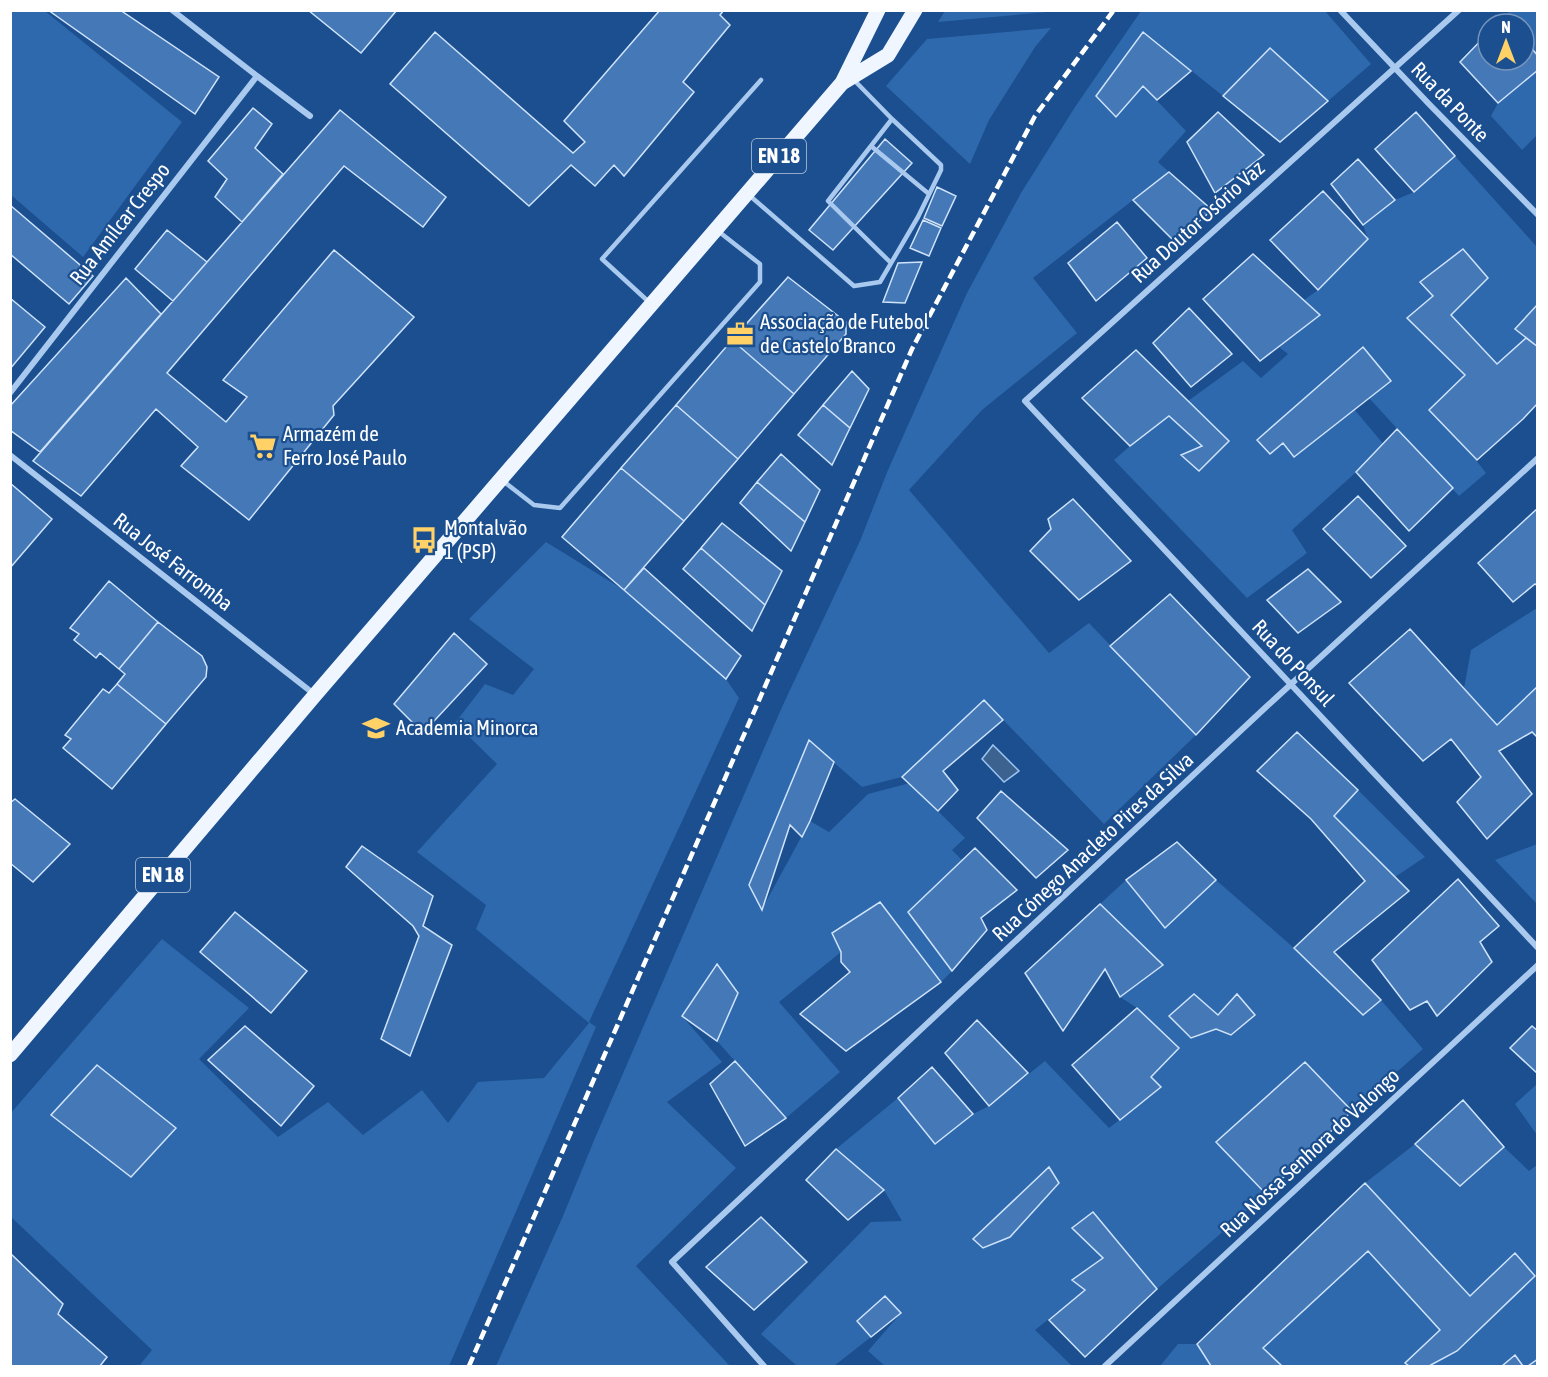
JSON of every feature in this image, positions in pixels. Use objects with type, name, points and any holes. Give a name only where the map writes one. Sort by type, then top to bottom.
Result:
[{"type":"main road","name":"EN 18","points":[[847,80],[878,10]]},
{"type":"main road","name":"EN 18","points":[[10,1055],[315,695],[847,80],[888,55],[915,10]]},
{"type":"street","points":[[172,10],[310,116]]},
{"type":"street","name":"Rua da Ponte","points":[[1340,10],[1538,215]]},
{"type":"street","name":"Rua Doutor Osório Vaz","points":[[1025,401],[1458,10]]},
{"type":"street","name":"Rua Amílcar Crespo","points":[[10,393],[256,76]]},
{"type":"street","name":"Rua do Ponsul","points":[[1025,401],[1538,948]]},
{"type":"street","name":"Rua José Farromba","points":[[10,455],[315,695]]},
{"type":"street","name":"Rua Cónego Anacleto Pires da Silva","points":[[764,1366],[672,1262],[1291,684],[1538,458]]},
{"type":"street","name":"Rua Nossa Senhora do Valongo","points":[[1105,1366],[1538,965]]},
{"type":"lane","points":[[652,305],[602,259],[761,80]]},
{"type":"lane","points":[[747,194],[854,286],[879,282],[930,194],[941,165],[847,80]]},
{"type":"lane","points":[[891,263],[828,201],[892,119]]},
{"type":"lane","points":[[871,146],[930,194]]},
{"type":"lane","points":[[500,480],[534,505],[560,508],[760,282],[760,264],[716,230]]},
{"type":"shaded area","points":[[15,10],[45,11],[182,122],[83,257],[11,195],[10,14]]},
{"type":"shaded area","points":[[945,10],[1058,11],[938,22]]},
{"type":"shaded area","points":[[1141,11],[1325,11],[1371,64],[1328,101],[1270,48],[1223,96],[1143,32],[1096,96],[1143,86],[1186,131],[1158,162],[1169,172],[1033,278],[1077,333],[982,410],[909,490],[1049,653],[1089,623],[1196,735],[1104,824],[984,700],[902,777],[862,787],[809,741],[749,885],[762,909],[810,821],[829,832],[868,794],[910,783],[965,838],[952,850],[962,860],[908,912],[952,971],[941,982],[880,902],[832,933],[841,952],[779,1002],[840,1072],[786,1118],[717,1041],[737,993],[716,964],[682,1016],[722,1062],[667,1102],[736,1168],[636,1266],[730,1366],[496,1366],[782,707],[860,541],[888,470],[967,293],[1021,193],[1075,107]]},
{"type":"shaded area","points":[[1537,11],[1537,56],[1536,12],[1509,12]]},
{"type":"shaded area","points":[[1051,28],[1035,47],[989,120],[970,164],[886,86],[927,39]]},
{"type":"shaded area","points":[[1536,71],[1537,135],[1522,150],[1491,116],[1498,103]]},
{"type":"shaded area","points":[[1455,156],[1537,247],[1537,304],[1515,329],[1526,338],[1497,364],[1451,315],[1488,278],[1463,249],[1420,282],[1433,296],[1408,317],[1465,375],[1429,410],[1486,473],[1459,496],[1369,398],[1390,381],[1363,347],[1258,441],[1270,454],[1283,443],[1294,457],[1354,409],[1385,446],[1292,530],[1307,553],[1247,598],[1114,460],[1169,416],[1202,446],[1181,456],[1200,471],[1229,441],[1188,401],[1243,361],[1261,378],[1288,354],[1279,347],[1319,315],[1304,300],[1318,290],[1368,239],[1363,225],[1395,200],[1414,192]]},
{"type":"shaded area","points":[[546,542],[624,590],[726,679],[739,698],[589,1022],[596,1027],[449,1366],[139,1366],[152,1350],[11,1217],[10,1114],[162,939],[249,1008],[199,1059],[278,1137],[328,1102],[363,1135],[422,1090],[448,1123],[478,1082],[544,1078],[589,1023],[476,929],[486,905],[417,852],[497,764],[455,723],[485,684],[513,695],[534,669],[469,619]]},
{"type":"shaded area","points":[[1537,608],[1537,686],[1497,725],[1464,688],[1471,650]]},
{"type":"shaded area","points":[[993,745],[1019,771],[1004,782],[982,759]]},
{"type":"shaded area","points":[[1358,790],[1425,857],[1395,877],[1334,816]]},
{"type":"shaded area","points":[[1538,844],[1537,904],[1495,860]]},
{"type":"shaded area","points":[[1126,880],[1165,928],[1216,880],[1294,948],[1363,1015],[1381,1000],[1423,1049],[1352,1111],[1305,1062],[1216,1142],[1266,1194],[1157,1289],[1093,1213],[1072,1228],[1103,1258],[1072,1280],[1085,1290],[1035,1330],[1072,1366],[885,1366],[868,1351],[901,1313],[885,1296],[857,1321],[871,1337],[834,1366],[797,1366],[761,1334],[871,1222],[902,1221],[884,1190],[836,1149],[898,1098],[935,1143],[973,1114],[989,1106],[1045,1061],[1109,1128],[1161,1087],[1151,1077],[1179,1047],[1137,1008],[1120,997],[1162,964],[1100,904]],"holes":[[[1238,995],[1254,1016],[1231,1035],[1216,1029],[1191,1038]],[[1050,1168],[1059,1183],[1010,1237],[983,1248],[973,1239]]]},
{"type":"shaded area","points":[[1537,1084],[1537,1135],[1515,1104]]},
{"type":"shaded area","points":[[1415,1144],[1460,1186],[1504,1147],[1529,1171],[1537,1165],[1537,1359],[1528,1366],[1523,1366],[1515,1355],[1502,1366],[1429,1366],[1457,1351],[1515,1254],[1470,1296],[1365,1183]]},
{"type":"shaded area","points":[[1368,1251],[1440,1330],[1405,1363],[1409,1366],[1282,1366],[1263,1348]]},
{"type":"shaded area","points":[[1178,1344],[1197,1344],[1211,1366],[1160,1366]]},
{"type":"building","points":[[48,10],[120,10],[219,77],[195,114]]},
{"type":"building","points":[[308,10],[397,10],[361,53]]},
{"type":"building","points":[[660,10],[724,10],[720,15],[730,25],[683,82],[694,92],[624,176],[614,165],[595,186],[571,165],[529,206],[390,84],[435,32],[573,153],[585,142],[564,121]]},
{"type":"building","points":[[1143,32],[1191,71],[1157,100],[1143,86],[1116,117],[1096,96]]},
{"type":"building","points":[[1476,45],[1476,72],[1536,72],[1498,103],[1460,62]]},
{"type":"building","points":[[1270,48],[1328,101],[1280,142],[1223,96]]},
{"type":"building","points":[[1536,54],[1538,56],[1536,72]]},
{"type":"building","points":[[253,108],[272,124],[255,148],[283,174],[242,222],[215,197],[227,179],[208,161]]},
{"type":"building","points":[[340,110],[446,197],[423,227],[344,166],[167,373],[226,422],[247,397],[223,380],[334,250],[414,317],[333,406],[334,415],[249,520],[181,466],[198,447],[156,409],[81,496],[33,461]]},
{"type":"building","points":[[1218,112],[1264,155],[1215,193],[1187,142]]},
{"type":"building","points":[[1416,112],[1455,156],[1414,192],[1375,149]]},
{"type":"building","points":[[885,139],[912,163],[833,250],[809,230]]},
{"type":"building","points":[[1358,159],[1395,200],[1363,225],[1331,184]]},
{"type":"building","points":[[1169,172],[1212,210],[1175,242],[1133,200]]},
{"type":"building","points":[[937,187],[956,196],[942,226],[924,218]]},
{"type":"building","points":[[1323,191],[1368,239],[1318,290],[1270,240]]},
{"type":"building","points":[[10,205],[93,276],[69,304],[10,254]]},
{"type":"building","points":[[923,220],[941,228],[929,256],[910,248]]},
{"type":"building","points":[[1117,222],[1147,258],[1096,301],[1068,263]]},
{"type":"building","points":[[167,230],[207,262],[173,301],[135,269]]},
{"type":"building","points":[[1463,249],[1488,278],[1451,315],[1497,364],[1526,338],[1538,347],[1538,403],[1477,460],[1429,410],[1465,375],[1407,318],[1433,296],[1420,282]]},
{"type":"building","points":[[1253,254],[1320,315],[1260,361],[1203,299]]},
{"type":"building","points":[[922,262],[905,303],[883,302],[898,263]]},
{"type":"building","points":[[788,277],[846,322],[846,334],[794,394],[732,340]]},
{"type":"building","points":[[126,278],[161,314],[40,452],[10,430],[10,406]]},
{"type":"building","points":[[10,298],[45,327],[10,369]]},
{"type":"building","points":[[1538,304],[1538,347],[1515,329]]},
{"type":"building","points":[[1189,308],[1232,354],[1191,387],[1153,343]]},
{"type":"building","points":[[732,340],[794,394],[738,459],[676,405]]},
{"type":"building","points":[[1363,347],[1391,381],[1294,457],[1283,443],[1270,454],[1257,440]]},
{"type":"building","points":[[1136,350],[1229,441],[1199,471],[1181,455],[1202,446],[1169,416],[1130,446],[1082,398]]},
{"type":"building","points":[[852,371],[869,389],[850,428],[823,405]]},
{"type":"building","points":[[676,405],[738,459],[684,521],[621,468]]},
{"type":"building","points":[[823,405],[850,428],[832,465],[798,435]]},
{"type":"building","points":[[1397,429],[1453,488],[1409,531],[1356,472]]},
{"type":"building","points":[[781,454],[820,490],[805,522],[757,482]]},
{"type":"building","points":[[621,468],[684,521],[624,590],[562,537]]},
{"type":"building","points":[[757,482],[805,522],[791,551],[740,503]]},
{"type":"building","points":[[10,483],[52,519],[10,568]]},
{"type":"building","points":[[1358,496],[1406,546],[1371,578],[1323,529]]},
{"type":"building","points":[[1073,499],[1131,561],[1079,600],[1030,551],[1051,529],[1048,519]]},
{"type":"building","points":[[1538,508],[1538,586],[1535,584],[1513,602],[1478,563]]},
{"type":"building","points":[[722,523],[782,571],[765,605],[701,548]]},
{"type":"building","points":[[701,548],[765,605],[752,631],[683,569]]},
{"type":"building","points":[[644,568],[741,656],[726,679],[624,590]]},
{"type":"building","points":[[1308,569],[1341,602],[1298,633],[1267,600]]},
{"type":"building","points":[[109,581],[158,622],[119,669],[100,653],[96,658],[74,640],[79,634],[70,628]]},
{"type":"building","points":[[1170,594],[1250,677],[1196,735],[1110,646]]},
{"type":"building","points":[[158,622],[202,656],[207,667],[206,677],[166,724],[117,684],[125,674],[119,669]]},
{"type":"building","points":[[1410,629],[1497,725],[1538,686],[1538,738],[1532,732],[1499,751],[1532,794],[1487,839],[1457,802],[1481,777],[1451,739],[1423,761],[1349,683]]},
{"type":"building","points":[[454,633],[487,664],[423,733],[394,704]]},
{"type":"building","points":[[117,684],[166,724],[112,789],[63,748],[71,739],[65,735],[103,689],[109,693]]},
{"type":"building","points":[[984,700],[1003,720],[943,771],[958,790],[938,811],[902,777]]},
{"type":"building","points":[[1297,732],[1358,790],[1334,816],[1409,891],[1334,952],[1381,1000],[1363,1015],[1294,948],[1365,881],[1311,819],[1257,771]]},
{"type":"building","points":[[809,740],[834,762],[802,837],[790,825],[762,910],[749,885]]},
{"type":"building","points":[[1001,791],[1068,850],[1036,878],[977,818]]},
{"type":"building","points":[[15,799],[70,844],[33,882],[10,863],[10,803]]},
{"type":"building","points":[[1177,842],[1216,880],[1165,928],[1126,880]]},
{"type":"building","points":[[362,846],[433,896],[423,926],[452,945],[410,1056],[381,1039],[419,936],[413,926],[346,867]]},
{"type":"building","points":[[975,848],[1017,890],[981,918],[987,930],[952,971],[908,912]]},
{"type":"building","points":[[1458,879],[1499,926],[1480,942],[1492,962],[1437,1016],[1427,1001],[1410,1010],[1372,960]]},
{"type":"building","points":[[880,902],[941,982],[846,1051],[800,1014],[850,972],[841,962],[841,952],[832,933]]},
{"type":"building","points":[[1100,904],[1163,965],[1120,997],[1105,969],[1063,1031],[1025,973]]},
{"type":"building","points":[[235,912],[307,971],[271,1013],[200,952]]},
{"type":"building","points":[[717,964],[738,993],[717,1041],[682,1016]]},
{"type":"building","points":[[1194,994],[1218,1015],[1237,994],[1255,1015],[1231,1035],[1216,1029],[1191,1038],[1169,1016]]},
{"type":"building","points":[[1137,1008],[1179,1048],[1151,1077],[1161,1087],[1120,1120],[1072,1065]]},
{"type":"building","points":[[977,1020],[1028,1073],[989,1106],[945,1053]]},
{"type":"building","points":[[245,1026],[314,1086],[281,1126],[208,1060]]},
{"type":"building","points":[[1532,1026],[1538,1031],[1538,1074],[1510,1048]]},
{"type":"building","points":[[735,1061],[786,1118],[745,1146],[710,1084]]},
{"type":"building","points":[[1305,1062],[1352,1111],[1266,1194],[1216,1142]]},
{"type":"building","points":[[97,1065],[176,1128],[131,1177],[51,1115]]},
{"type":"building","points":[[932,1067],[973,1114],[935,1144],[898,1098]]},
{"type":"building","points":[[1463,1100],[1504,1147],[1460,1186],[1415,1144]]},
{"type":"building","points":[[836,1149],[884,1190],[848,1220],[806,1180]]},
{"type":"building","points":[[1049,1167],[1059,1183],[1010,1237],[983,1248],[973,1239]]},
{"type":"building","points":[[1365,1183],[1470,1296],[1515,1253],[1535,1276],[1457,1351],[1429,1366],[1409,1366],[1405,1363],[1440,1330],[1368,1251],[1263,1348],[1282,1366],[1211,1366],[1197,1344]]},
{"type":"building","points":[[1093,1212],[1157,1289],[1085,1357],[1049,1320],[1085,1290],[1072,1280],[1103,1258],[1072,1228]]},
{"type":"building","points":[[761,1217],[807,1262],[754,1310],[706,1267]]},
{"type":"building","points":[[10,1253],[63,1304],[58,1314],[107,1357],[100,1366],[10,1366]]},
{"type":"building","points":[[885,1296],[901,1313],[871,1337],[857,1321]]},
{"type":"building","points":[[1515,1355],[1523,1366],[1502,1366]]},
{"type":"building","points":[[1538,1359],[1538,1366],[1528,1366]]},
{"type":"railway","points":[[469,1366],[912,349],[1035,116],[1114,10]]},
{"type":"place","name":"Associação de Futebol de Castelo Branco","points":[[740,334]]},
{"type":"place","name":"Armazém de Ferro José Paulo","points":[[263,446]]},
{"type":"place","name":"Montalvão 1 (PSP)","points":[[424,540]]},
{"type":"place","name":"Academia Minorca","points":[[376,728]]}]
